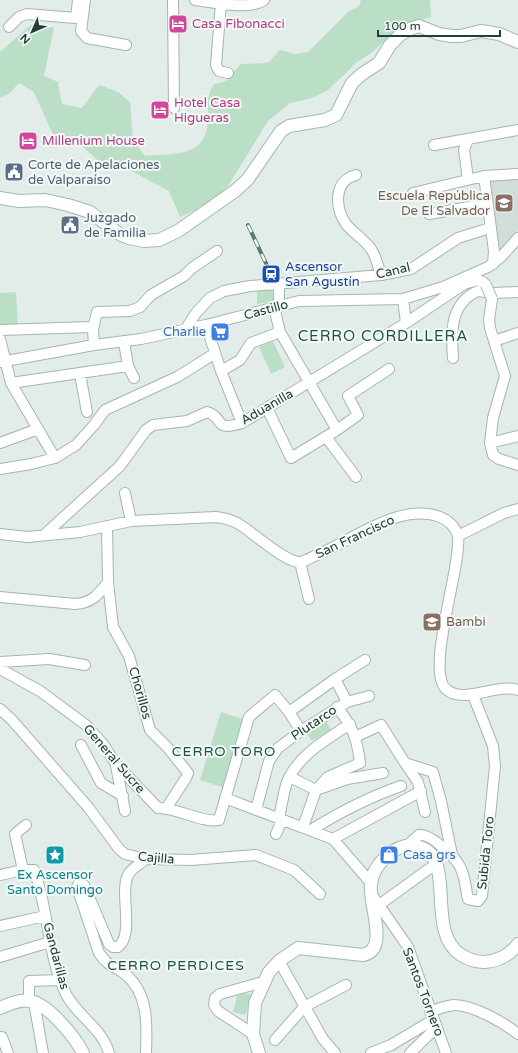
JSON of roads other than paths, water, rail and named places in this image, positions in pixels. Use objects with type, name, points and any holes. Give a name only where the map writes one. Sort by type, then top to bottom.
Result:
[{"type":"street","points":[[9,27],[20,17],[27,14],[76,18],[78,0]]},
{"type":"street","points":[[85,0],[81,31],[83,35],[87,38],[126,45]]},
{"type":"street","points":[[173,0],[174,108]]},
{"type":"street","points":[[195,0],[248,6],[260,3],[264,0]]},
{"type":"street","points":[[221,3],[216,65],[219,71],[228,73]]},
{"type":"street","points":[[0,198],[19,201],[45,200],[68,205],[90,212],[121,235],[129,238],[144,242],[165,238],[226,198],[242,185],[281,131],[289,126],[325,120],[336,115],[352,83],[362,74],[379,63],[390,45],[400,35],[412,28],[419,26],[439,34],[452,36],[461,36],[481,31],[498,34],[518,42]]},
{"type":"street","points":[[434,145],[518,130]]},
{"type":"street","points":[[468,139],[464,150],[468,179]]},
{"type":"street","points":[[413,193],[484,176],[518,174]]},
{"type":"street","points":[[356,175],[343,181],[338,192],[338,198],[347,224],[371,249],[381,275]]},
{"type":"street","points":[[484,176],[494,251],[493,264]]},
{"type":"street","points":[[429,214],[487,204]]},
{"type":"street","name":"Canal","points":[[185,330],[196,313],[210,298],[224,291],[279,283],[381,275],[411,269],[458,238],[490,228]]},
{"type":"street","name":"Castillo","points":[[3,362],[94,345],[124,342],[185,330],[277,306],[311,300],[388,300],[444,292],[493,264],[518,238]]},
{"type":"street","points":[[94,345],[93,329],[97,312],[130,311],[140,307],[151,295],[184,276],[192,268],[217,251]]},
{"type":"street","name":"Aduanilla","points":[[44,535],[120,466],[146,430],[153,425],[187,421],[207,412],[223,426],[228,427],[242,423],[406,323],[444,292],[473,281],[484,283],[492,299],[489,320],[494,341]]},
{"type":"street","points":[[279,283],[277,306],[280,332],[337,430]]},
{"type":"street","points":[[453,358],[452,337],[455,313],[461,303],[478,291],[494,294],[518,292]]},
{"type":"street","points":[[403,299],[406,323]]},
{"type":"street","points":[[206,325],[214,354],[242,423]]},
{"type":"street","points":[[0,330],[85,327],[93,329]]},
{"type":"street","points":[[221,371],[240,360],[251,343],[280,332]]},
{"type":"street","points":[[518,333],[494,341],[505,376],[493,418],[490,443],[493,455],[499,459],[518,465]]},
{"type":"street","points":[[0,339],[3,362],[11,383],[55,458]]},
{"type":"street","points":[[124,342],[128,366],[134,378]]},
{"type":"street","points":[[0,469],[55,458],[76,445],[105,410],[177,377],[214,354]]},
{"type":"street","points":[[11,383],[128,366]]},
{"type":"street","points":[[267,408],[291,458],[337,430],[358,415],[348,396],[389,369]]},
{"type":"street","points":[[80,374],[87,412]]},
{"type":"street","points":[[0,443],[38,429]]},
{"type":"street","points":[[490,443],[518,436]]},
{"type":"street","points":[[326,437],[356,477]]},
{"type":"street","points":[[125,493],[131,521]]},
{"type":"street","points":[[518,509],[504,513],[458,536],[439,671],[441,681],[447,690],[456,693],[473,695],[504,688],[518,690]]},
{"type":"street","name":"San Francisco","points":[[0,534],[27,537],[80,532],[131,521],[216,517],[226,518],[238,523],[278,552],[293,561],[300,562],[340,545],[382,522],[398,516],[429,514],[442,518],[454,526],[458,536]]},
{"type":"street","points":[[0,597],[75,604],[86,603],[100,593],[108,582],[107,526]]},
{"type":"street","points":[[300,562],[309,599]]},
{"type":"street","name":"Chorillos","points":[[108,582],[113,627],[129,656],[150,730],[168,748],[188,773],[166,808]]},
{"type":"street","points":[[0,662],[49,659],[86,665]]},
{"type":"street","points":[[289,712],[335,679],[365,660]]},
{"type":"street","name":"General Sucre","points":[[0,669],[40,691],[86,725],[103,744],[116,764],[158,808],[166,808]]},
{"type":"street","points":[[335,679],[346,702]]},
{"type":"street","points":[[166,808],[215,821],[219,820],[250,717],[275,695],[289,712],[301,731]]},
{"type":"street","name":"Subida Toro","points":[[408,845],[419,835],[422,834],[427,836],[452,855],[462,869],[468,899],[478,901],[482,896],[495,766],[493,746],[473,695]]},
{"type":"street","name":"Plutarco","points":[[256,810],[269,761],[278,748],[346,702],[369,696]]},
{"type":"street","points":[[0,701],[2,711]]},
{"type":"street","points":[[307,828],[316,790],[328,777],[360,763],[355,737],[350,724],[337,708]]},
{"type":"street","name":"Cajilla","points":[[2,711],[88,807],[119,850],[125,854],[146,859],[191,860],[256,855],[294,870],[320,894]]},
{"type":"street","points":[[276,834],[290,777],[302,759],[314,747],[350,724]]},
{"type":"street","points":[[355,737],[381,725],[418,782],[425,812]]},
{"type":"street","points":[[81,745],[101,784],[123,796]]},
{"type":"street","points":[[405,763],[433,772],[441,801],[452,855]]},
{"type":"street","points":[[116,764],[126,811]]},
{"type":"street","points":[[290,777],[316,790],[347,780],[383,773]]},
{"type":"street","points":[[307,828],[373,796],[401,786]]},
{"type":"street","points":[[332,839],[421,791]]},
{"type":"street","points":[[225,798],[307,828],[332,839],[371,888]]},
{"type":"street","points":[[0,875],[23,870],[15,834],[26,825]]},
{"type":"street","points":[[259,1053],[253,1034],[255,1003],[263,982],[279,961],[298,948],[360,955],[370,953],[376,947],[377,939],[371,888],[374,873],[384,859],[397,848],[408,845],[425,850],[437,863],[443,926],[447,938],[454,949],[470,959],[491,961],[504,957],[518,944]]},
{"type":"street","points":[[146,859],[132,869],[127,878],[124,938],[118,947],[114,947],[109,944],[84,885],[79,883],[77,887],[104,962],[124,973],[132,980],[140,995],[146,1012],[146,1053]]},
{"type":"street","points":[[379,905],[437,863]]},
{"type":"street","name":"Gandarillas","points":[[23,870],[34,870],[42,891],[50,942],[60,980],[72,1004],[102,1037],[107,1045],[109,1053]]},
{"type":"street","name":"Santos Tornero","points":[[371,888],[379,905],[408,947],[446,1053]]},
{"type":"street","points":[[0,926],[45,916]]},
{"type":"street","points":[[0,957],[50,942]]},
{"type":"street","points":[[279,961],[304,1007],[324,1039],[335,1053]]},
{"type":"street","points":[[43,1053],[31,1001],[29,981],[60,980]]},
{"type":"street","points":[[253,1034],[218,1011],[214,1005],[215,998],[220,994],[263,982]]},
{"type":"street","points":[[274,1040],[304,1007],[346,985]]},
{"type":"street","points":[[0,1008],[17,1001],[31,1001],[45,1009],[64,1026],[74,1038],[83,1053]]},
{"type":"street","points":[[410,1053],[433,1020],[446,1007],[460,1006],[492,1018],[518,1034]]},
{"type":"street","points":[[371,1053],[391,1045],[433,1020]]},
{"type":"street","points":[[2,1037],[8,1053]]},
{"type":"railway","points":[[248,225],[271,274]]},
{"type":"place","name":"Casa Fibonacci","points":[[178,24]]},
{"type":"place","name":"Hotel Casa Higueras","points":[[160,110]]},
{"type":"place","name":"Millenium House","points":[[28,141]]},
{"type":"place","name":"Corte de Apelaciones de Valparaíso","points":[[14,172]]},
{"type":"place","name":"Escuela República De El Salvador","points":[[504,203]]},
{"type":"place","name":"Juzgado de Familia","points":[[70,225]]},
{"type":"place","name":"Ascensor San Agustín","points":[[271,274]]},
{"type":"place","name":"Charlie","points":[[220,332]]},
{"type":"place","name":"Bambi","points":[[432,622]]},
{"type":"place","name":"Ex Ascensor Santo Domingo","points":[[55,855]]},
{"type":"place","name":"Casa grs","points":[[389,855]]},
{"type":"district","name":"CERRO CORDILLERA","points":[[383,336]]},
{"type":"district","name":"CERRO TORO","points":[[224,751]]},
{"type":"district","name":"CERRO PERDICES","points":[[176,965]]}]
